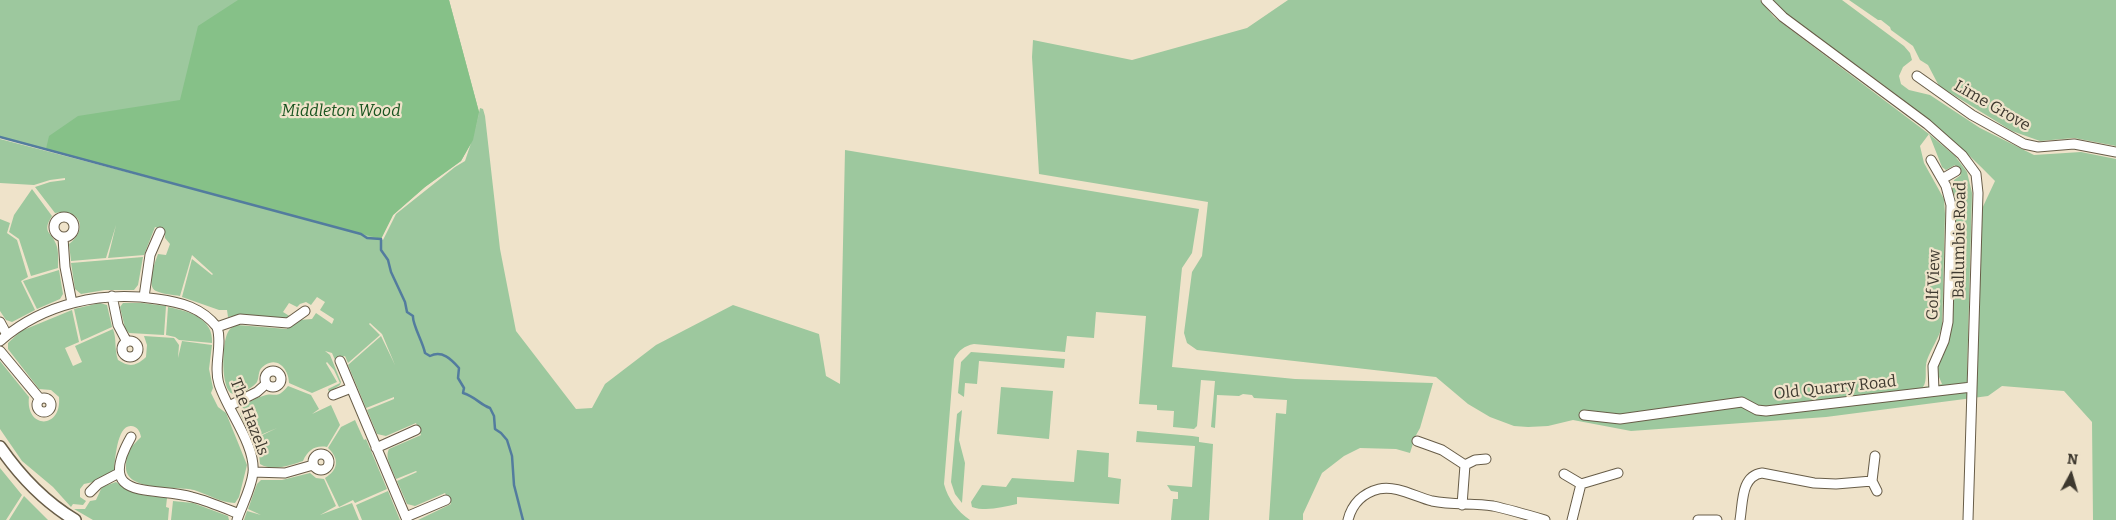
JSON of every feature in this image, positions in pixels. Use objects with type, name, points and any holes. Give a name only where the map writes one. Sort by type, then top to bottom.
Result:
[{"type":"street","name":"Ballumbie Road","points":[[1766,0],[1783,17],[1927,124],[1962,155],[1976,174],[1978,193],[1968,520]]},
{"type":"street","name":"Lime Grove","points":[[1917,76],[1972,115],[2024,144],[2038,147],[2074,144],[2116,152]]},
{"type":"street","name":"Golf View","points":[[1930,160],[1942,179],[1951,205],[1948,322],[1944,340],[1933,366],[1934,392]]},
{"type":"street","points":[[1942,179],[1956,171]]},
{"type":"street","points":[[144,297],[150,255],[160,232]]},
{"type":"street","points":[[63,238],[64,267],[72,303]]},
{"type":"street","points":[[112,296],[118,325],[127,342]]},
{"type":"street","points":[[0,341],[26,321],[72,303],[112,296],[144,297],[179,303],[197,309],[209,316],[217,327],[240,319],[288,323],[305,311]]},
{"type":"street","points":[[0,322],[8,335]]},
{"type":"street","name":"The Hazels","points":[[217,327],[220,334],[216,368],[219,383],[253,458],[253,472],[238,517]]},
{"type":"street","points":[[0,351],[40,399]]},
{"type":"street","points":[[340,362],[407,518],[446,500]]},
{"type":"street","points":[[229,406],[257,392],[266,384]]},
{"type":"street","name":"Old Quarry Road","points":[[1584,415],[1620,419],[1742,402],[1757,410],[1766,411],[1972,387]]},
{"type":"street","points":[[333,395],[350,388]]},
{"type":"street","points":[[376,448],[416,430]]},
{"type":"street","points":[[131,437],[121,457],[119,473],[131,488],[144,492],[191,496],[238,517]]},
{"type":"street","points":[[1417,441],[1442,450],[1465,465]]},
{"type":"street","points":[[0,447],[38,492],[62,513],[75,520]]},
{"type":"street","points":[[1875,456],[1872,481],[1877,491]]},
{"type":"street","points":[[1465,465],[1475,460],[1486,459]]},
{"type":"street","points":[[253,472],[285,473],[313,465]]},
{"type":"street","points":[[1462,505],[1465,465]]},
{"type":"street","points":[[90,492],[98,484],[119,473]]},
{"type":"street","points":[[1564,474],[1581,484],[1618,473]]},
{"type":"street","points":[[1740,520],[1744,490],[1748,479],[1754,474],[1762,473],[1814,483],[1836,484],[1872,481]]},
{"type":"street","points":[[1572,520],[1581,484]]},
{"type":"street","points":[[1348,520],[1350,512],[1356,503],[1367,494],[1381,489],[1396,490],[1431,500],[1462,505],[1492,506],[1524,517],[1545,520]]},
{"type":"street","points":[[1698,520],[1717,520]]},
{"type":"green space","points":[[0,0],[449,0],[479,112],[474,135],[480,108],[483,109],[485,116],[500,249],[516,331],[576,409],[592,408],[605,384],[656,345],[733,305],[819,334],[826,376],[840,384],[845,150],[1199,209],[1192,253],[1182,268],[1172,367],[1295,379],[1433,383],[1420,428],[1410,453],[1396,449],[1360,448],[1344,456],[1322,473],[1303,514],[1303,520],[1269,520],[1276,413],[1286,414],[1287,400],[1254,398],[1252,395],[1243,394],[1239,396],[1217,395],[1215,428],[1211,427],[1215,381],[1201,380],[1197,426],[1194,429],[1173,427],[1174,411],[1157,410],[1157,405],[1139,404],[1146,316],[1096,312],[1094,338],[1067,336],[1065,352],[974,344],[965,347],[954,359],[944,484],[954,504],[970,520],[418,520],[451,504],[445,493],[415,506],[407,504],[397,481],[417,472],[396,479],[388,460],[388,453],[389,449],[421,435],[416,423],[386,436],[377,434],[367,410],[394,399],[394,397],[366,408],[348,365],[381,336],[395,365],[382,334],[370,323],[380,335],[348,363],[345,356],[335,360],[332,353],[325,351],[330,355],[341,382],[340,385],[329,392],[328,389],[340,383],[334,370],[327,362],[337,382],[312,393],[289,383],[285,370],[275,362],[262,367],[257,382],[253,386],[233,394],[229,391],[226,384],[223,365],[224,345],[228,332],[232,328],[237,325],[287,329],[287,326],[299,320],[312,319],[316,313],[332,324],[334,319],[320,310],[325,302],[317,297],[311,305],[306,302],[297,307],[289,303],[283,312],[291,317],[228,317],[227,310],[219,310],[182,297],[192,259],[213,274],[192,255],[180,296],[156,291],[153,289],[151,280],[155,263],[158,254],[166,255],[170,244],[165,238],[165,231],[155,227],[144,255],[108,258],[116,225],[106,258],[71,261],[69,244],[79,232],[79,221],[71,214],[64,212],[55,213],[35,187],[65,180],[65,178],[34,185],[0,183],[0,139],[338,227],[0,137]],"holes":[[[471,143],[465,161],[396,214],[383,240],[381,239],[393,215],[425,187],[461,161]]]},
{"type":"green space","name":"Middleton Wood","points":[[238,0],[449,0],[479,112],[473,140],[461,161],[425,187],[393,215],[381,239],[46,149],[49,136],[78,116],[180,100],[198,26]]},
{"type":"green space","points":[[1288,0],[1760,0],[1774,17],[1929,134],[1955,156],[1967,172],[1972,193],[1967,375],[1976,375],[1980,213],[1995,181],[1971,157],[1920,113],[1785,14],[1772,0],[1842,0],[1904,46],[1910,53],[1912,60],[1903,67],[1899,76],[1901,84],[1909,90],[1930,95],[1980,128],[2034,155],[2081,152],[2116,159],[2116,520],[2093,520],[2092,422],[2064,391],[2002,386],[1988,396],[1826,417],[1631,431],[1573,420],[1548,426],[1528,427],[1514,426],[1490,417],[1468,404],[1436,377],[1197,350],[1187,343],[1184,333],[1192,272],[1202,256],[1208,202],[1039,174],[1032,57],[1033,40],[1132,60],[1247,28]],"holes":[[[1929,134],[1942,167],[1946,170],[1955,165],[1961,175],[1954,180],[1951,187],[1955,198],[1956,211],[1952,325],[1937,370],[1936,377],[1939,377],[1942,384],[1923,387],[1927,360],[1942,327],[1945,214],[1944,199],[1924,163],[1920,146]]]},
{"type":"green space","points":[[1849,0],[2116,0],[2116,146],[2074,138],[2040,141],[2012,131],[1939,86],[1928,65],[1920,60],[1913,46],[1881,20],[1878,20]]},
{"type":"green space","points":[[32,189],[52,216],[47,229],[58,250],[58,268],[31,276],[19,239],[9,232],[14,215]]},
{"type":"green space","points":[[0,219],[10,223],[7,233],[17,240],[28,277],[21,281],[35,310],[12,322],[6,320],[0,311]]},
{"type":"green space","points":[[143,257],[138,285],[134,290],[105,290],[81,294],[75,289],[71,263]]},
{"type":"green space","points":[[59,270],[63,294],[60,299],[37,309],[23,281]]},
{"type":"green space","points":[[100,303],[107,305],[112,327],[81,341],[74,309]]},
{"type":"green space","points":[[123,303],[166,306],[164,335],[129,333],[125,328],[120,307]]},
{"type":"green space","points":[[168,307],[198,317],[209,327],[212,334],[212,343],[179,340],[166,335]]},
{"type":"green space","points":[[72,310],[79,342],[65,348],[73,366],[82,362],[75,346],[113,329],[118,360],[129,365],[139,363],[146,357],[147,345],[144,336],[174,338],[179,345],[178,358],[182,341],[212,345],[209,369],[213,388],[211,393],[218,407],[226,413],[247,465],[239,497],[235,503],[219,500],[194,490],[153,486],[133,480],[128,474],[126,466],[127,456],[141,437],[138,429],[133,426],[126,427],[120,437],[114,471],[93,482],[84,484],[80,489],[80,497],[86,501],[83,505],[73,504],[71,507],[53,487],[22,461],[0,429],[0,361],[29,397],[29,408],[32,415],[38,420],[50,420],[58,408],[59,397],[51,390],[39,389],[8,349],[8,343],[21,331]]},
{"type":"green space","points":[[971,352],[1065,359],[1064,368],[979,361],[977,384],[965,383],[964,397],[958,393],[961,362]]},
{"type":"green space","points":[[288,386],[311,395],[319,409],[312,414],[331,405],[340,425],[327,447],[312,449],[303,461],[276,468],[265,466],[260,464],[259,454],[252,440],[277,428],[251,439],[240,413],[241,409],[257,398],[281,393]]},
{"type":"green space","points":[[1001,387],[1053,391],[1049,439],[997,434]]},
{"type":"green space","points":[[962,410],[959,440],[965,463],[962,503],[955,494],[951,482],[957,414]]},
{"type":"green space","points":[[355,420],[364,440],[366,439],[387,489],[355,503],[353,500],[339,507],[325,478],[333,471],[336,464],[332,452],[328,448],[341,427]]},
{"type":"green space","points":[[1137,431],[1199,437],[1199,442],[1213,444],[1209,520],[1171,520],[1173,499],[1178,499],[1178,492],[1171,491],[1167,485],[1192,487],[1195,446],[1136,442]]},
{"type":"green space","points":[[1077,450],[1109,453],[1108,477],[1121,479],[1119,504],[1017,497],[1017,504],[1000,508],[972,507],[971,502],[982,485],[1006,487],[1012,478],[1074,482]]},
{"type":"green space","points":[[0,468],[22,495],[6,520],[0,520]]},
{"type":"green space","points":[[310,473],[316,478],[324,479],[336,506],[320,515],[352,503],[359,520],[244,520],[247,511],[261,515],[248,509],[257,484],[261,480],[282,480]]},
{"type":"green space","points":[[116,482],[129,491],[142,495],[167,498],[166,507],[169,508],[168,520],[93,520],[74,509],[85,509],[90,501],[96,500],[102,487]]},
{"type":"green space","points":[[388,491],[400,520],[362,520],[356,505]]},
{"type":"green space","points":[[24,496],[48,520],[9,520]]},
{"type":"green space","points":[[173,501],[193,503],[228,516],[229,520],[171,520]]},
{"type":"waterway","points":[[0,137],[361,234],[367,238],[381,239],[381,250],[388,260],[391,272],[405,302],[407,312],[413,316],[414,324],[425,353],[430,356],[434,354],[442,355],[459,368],[458,378],[464,388],[463,393],[490,408],[494,416],[495,429],[507,440],[512,456],[514,485],[523,520]]}]
